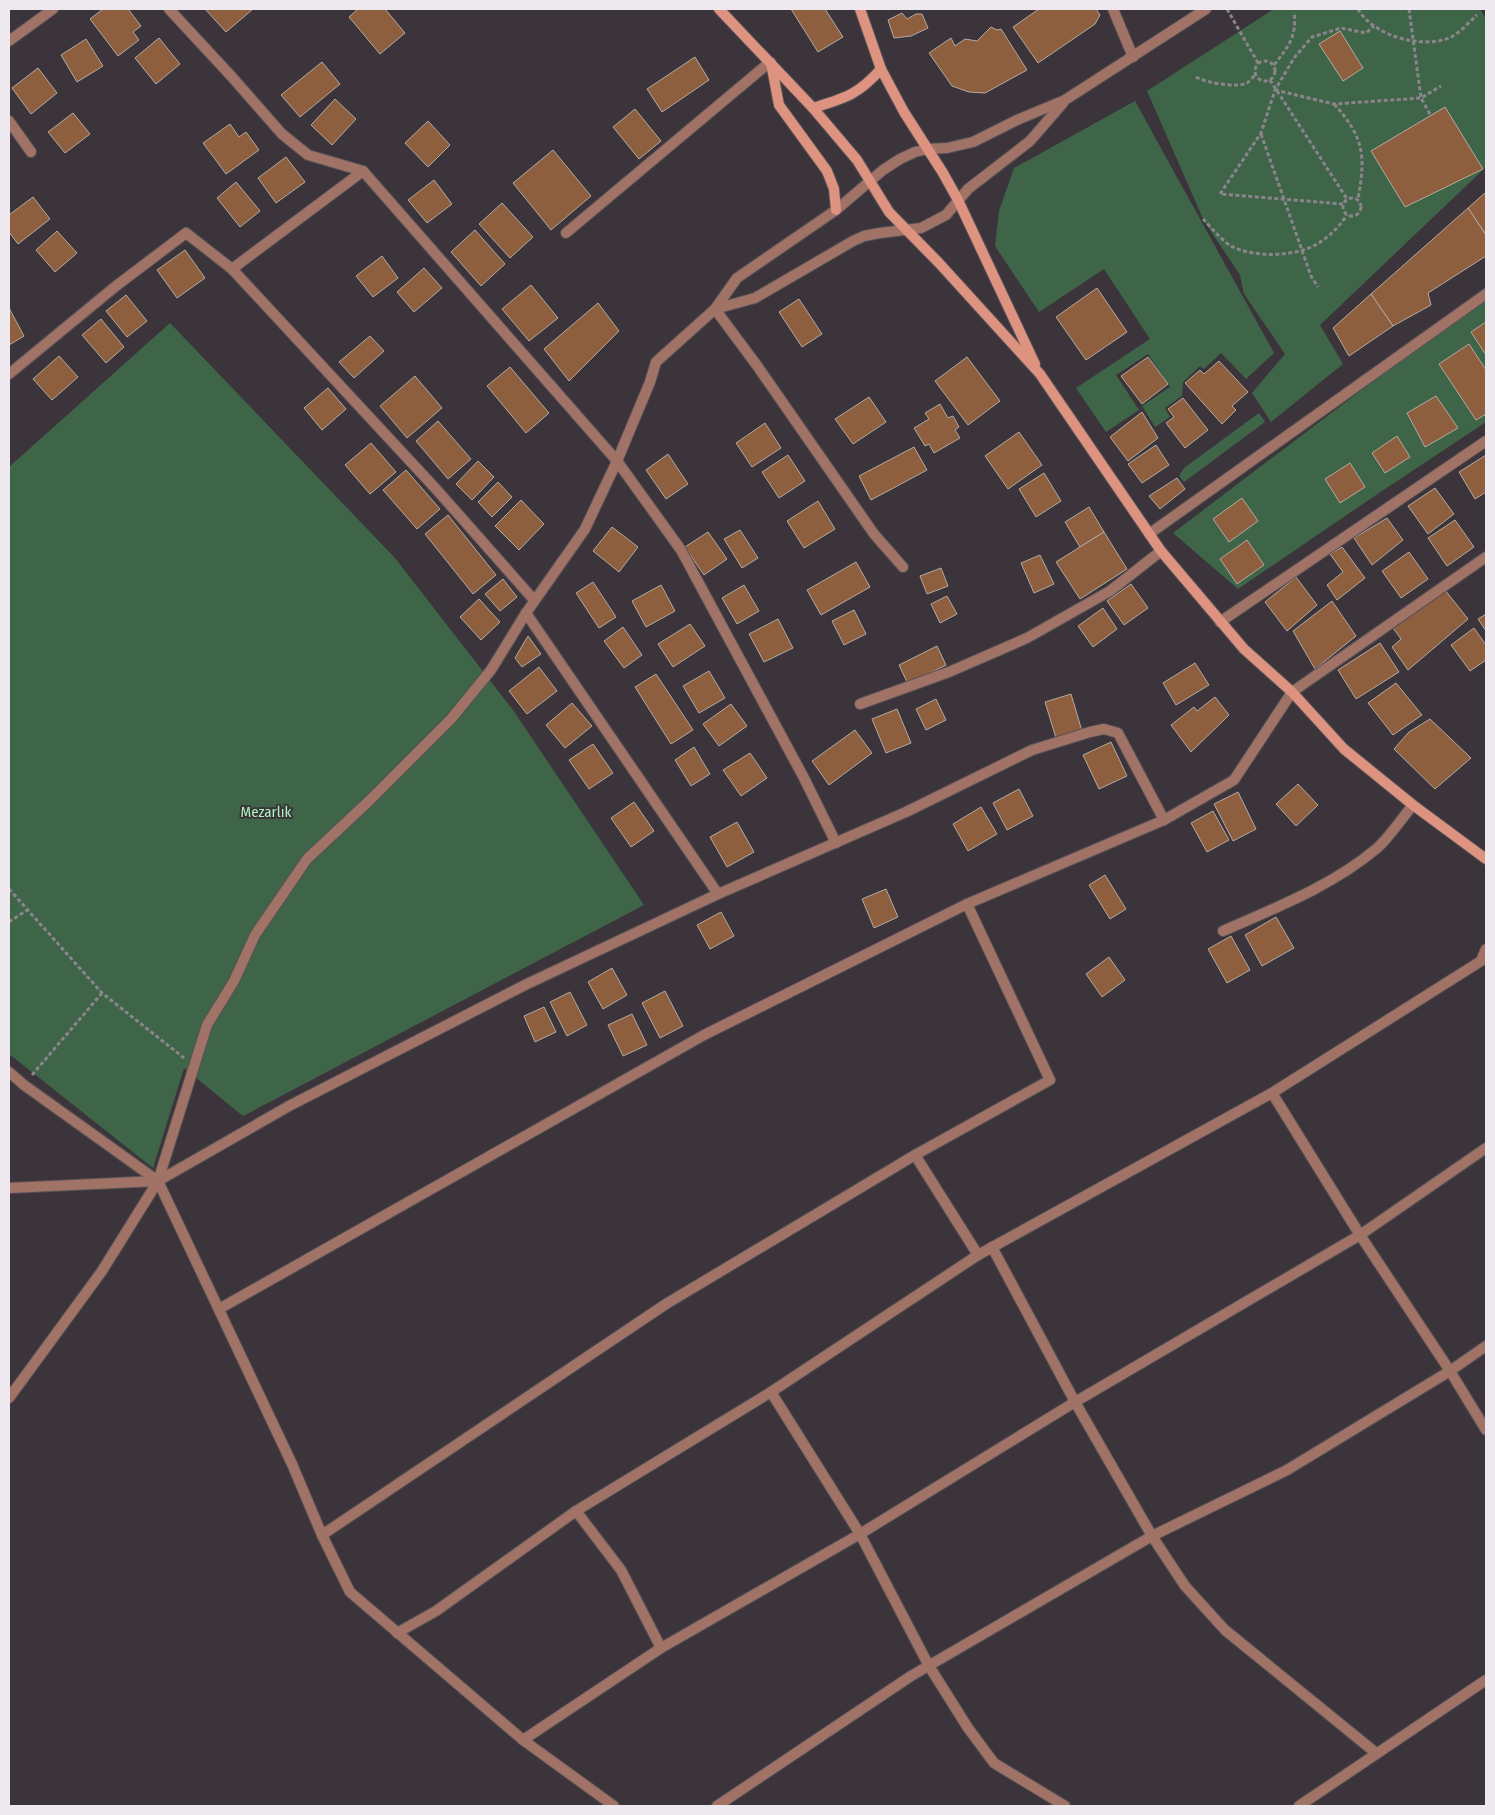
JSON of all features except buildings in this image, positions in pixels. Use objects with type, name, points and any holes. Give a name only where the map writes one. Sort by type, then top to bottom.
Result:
[{"type":"main road","points":[[719,9],[813,108],[857,160],[871,181],[880,200],[906,230],[939,262],[1040,374],[1161,551],[1220,622],[1244,648],[1292,692],[1344,749],[1486,859]]},
{"type":"main road","points":[[860,9],[881,69],[904,112],[958,200],[1040,374]]},
{"type":"main road","points":[[770,62],[779,105],[827,172],[834,189],[836,210]]},
{"type":"main road","points":[[813,108],[855,93],[867,84],[881,69]]},
{"type":"street","points":[[9,41],[53,9]]},
{"type":"street","points":[[169,9],[282,134],[308,155],[363,171],[617,461],[682,550],[804,778],[836,844]]},
{"type":"street","points":[[1114,9],[1133,57]]},
{"type":"street","points":[[9,1398],[102,1271],[158,1181],[207,1025],[234,981],[255,935],[307,859],[370,800],[451,719],[491,670],[534,600],[585,529],[617,461],[650,382],[656,362],[715,309],[737,278],[836,210],[900,159],[915,152],[928,149],[947,148],[974,142],[1017,120],[1065,100],[1206,9]]},
{"type":"street","points":[[566,233],[770,62]]},
{"type":"street","points":[[715,309],[755,298],[864,236],[921,228],[935,222],[946,215],[968,188],[1030,141],[1065,100]]},
{"type":"street","points":[[9,121],[31,152]]},
{"type":"street","points":[[232,269],[363,171]]},
{"type":"street","points":[[9,374],[116,286],[186,233],[232,269],[436,489],[534,600]]},
{"type":"street","points":[[1149,534],[1486,294]]},
{"type":"street","points":[[715,309],[758,367],[874,534],[903,566]]},
{"type":"street","points":[[1220,622],[1486,441]]},
{"type":"street","points":[[860,704],[949,672],[1027,638],[1110,591],[1161,551]]},
{"type":"street","points":[[220,1309],[704,1035],[967,904],[1164,820],[1234,780],[1292,692],[1486,557]]},
{"type":"street","points":[[526,613],[718,894]]},
{"type":"street","points":[[9,1188],[158,1181],[307,1097],[527,984],[718,894],[906,812],[1032,750],[1104,729],[1118,733],[1164,820]]},
{"type":"street","points":[[1223,931],[1291,900],[1348,869],[1378,848],[1413,804]]},
{"type":"street","points":[[322,1535],[666,1304],[915,1155],[1050,1080],[967,904]]},
{"type":"street","points":[[397,1633],[436,1611],[576,1511],[771,1392],[978,1255],[1272,1093],[1481,961],[1486,949]]},
{"type":"street","points":[[9,1072],[24,1085],[158,1181],[220,1309],[292,1464],[322,1535],[350,1592],[523,1740],[614,1806]]},
{"type":"street","points":[[1272,1093],[1360,1235],[1450,1371],[1486,1430]]},
{"type":"street","points":[[523,1740],[661,1648],[860,1534],[1075,1402],[1360,1235],[1486,1148]]},
{"type":"street","points":[[915,1155],[978,1255]]},
{"type":"street","points":[[992,1247],[1075,1402],[1152,1536],[1185,1586],[1225,1630],[1376,1753]]},
{"type":"street","points":[[717,1806],[911,1676],[1152,1536],[1287,1470],[1450,1371],[1486,1346]]},
{"type":"street","points":[[771,1392],[860,1534],[929,1666],[968,1728],[994,1763],[1066,1806]]},
{"type":"street","points":[[576,1511],[621,1570],[661,1648]]},
{"type":"street","points":[[1299,1806],[1486,1680]]},
{"type":"path","points":[[1227,9],[1258,64]]},
{"type":"path","points":[[1358,9],[1374,26],[1394,36],[1421,43],[1451,36],[1477,15]]},
{"type":"path","points":[[1409,9],[1421,98],[1431,116]]},
{"type":"path","points":[[1274,64],[1289,45],[1295,26],[1294,12]]},
{"type":"path","points":[[1343,204],[1220,194],[1261,133],[1276,90],[1294,58],[1312,37],[1341,28],[1366,33],[1374,26]]},
{"type":"path","points":[[1263,61],[1269,61],[1274,64],[1276,70],[1270,80],[1259,79],[1255,69],[1258,64],[1263,61]]},
{"type":"path","points":[[1196,78],[1206,82],[1228,85],[1247,83],[1256,74]]},
{"type":"path","points":[[1270,80],[1347,199]]},
{"type":"path","points":[[1276,90],[1334,104],[1421,98],[1441,86]]},
{"type":"path","points":[[1334,104],[1348,120],[1360,143],[1363,172],[1358,199]]},
{"type":"path","points":[[1261,133],[1311,276],[1318,287]]},
{"type":"path","points":[[1353,197],[1358,199],[1362,204],[1362,210],[1358,215],[1352,217],[1347,215],[1343,210],[1343,204],[1347,199],[1353,197]]},
{"type":"path","points":[[1203,219],[1230,246],[1254,253],[1276,255],[1302,251],[1317,244],[1338,228],[1347,215]]},
{"type":"path","points":[[9,889],[102,993],[194,1066]]},
{"type":"path","points":[[9,922],[28,910]]},
{"type":"path","points":[[24,1085],[102,993]]},
{"type":"green space","points":[[1274,9],[1480,9],[1486,19],[1486,167],[1320,325],[1343,364],[1271,422],[1252,393],[1285,354],[1244,294],[1240,275],[1204,221],[1147,91]]},
{"type":"green space","points":[[1135,101],[1274,353],[1246,379],[1221,353],[1204,369],[1200,366],[1183,382],[1182,396],[1165,408],[1170,417],[1155,427],[1142,406],[1170,387],[1148,354],[1116,375],[1139,410],[1106,432],[1076,388],[1150,339],[1104,269],[1039,312],[995,246],[999,211],[1014,168]]},
{"type":"green space","points":[[1486,301],[1486,422],[1238,589],[1173,533],[1426,341]]},
{"type":"green space","name":"Mezarlık","points":[[170,323],[395,558],[513,710],[644,905],[243,1116],[184,1068],[153,1168],[9,1054],[9,467]]},
{"type":"green space","points":[[1259,413],[1265,422],[1184,482],[1179,476],[1184,468]]}]
